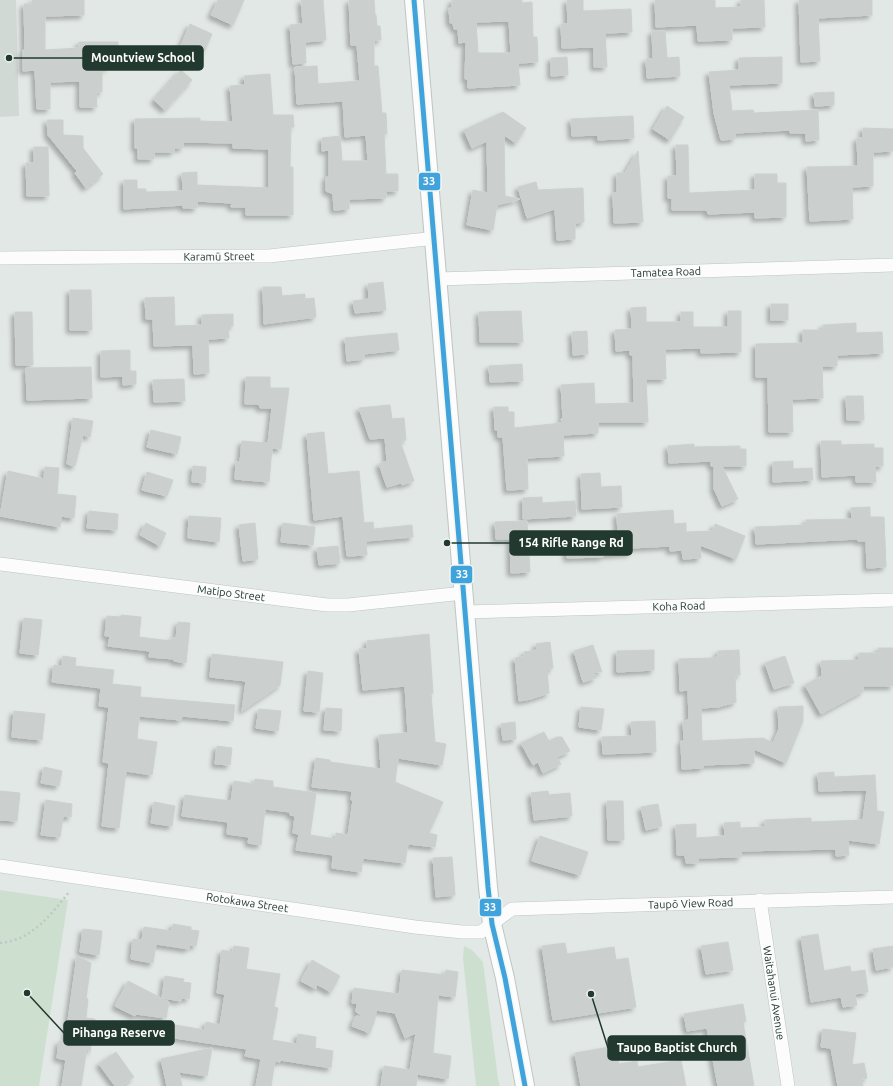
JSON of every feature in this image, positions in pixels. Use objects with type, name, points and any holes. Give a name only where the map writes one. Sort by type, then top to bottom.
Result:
[{"type":"street","points":[[414,0],[436,238],[438,278],[488,887],[492,924],[505,978],[525,1086]]},
{"type":"street","name":"Karamū Street","points":[[0,258],[269,256],[436,238]]},
{"type":"street","name":"Tamatea Road","points":[[438,278],[893,265]]},
{"type":"street","name":"Matipo Street","points":[[0,564],[327,605],[348,605],[464,593]]},
{"type":"street","name":"Koha Road","points":[[466,612],[893,600]]},
{"type":"street","name":"Rotokawa Street","points":[[0,866],[444,931],[481,932],[492,924]]},
{"type":"street","name":"Taupō View Road","points":[[492,924],[512,909],[893,896]]},
{"type":"street","name":"Waitahanui Avenue","points":[[760,900],[788,1086]]},
{"type":"path","points":[[0,942],[23,937],[40,926],[81,878]]},
{"type":"shaded area","points":[[0,0],[16,0],[19,116],[0,117]]},
{"type":"green space","points":[[0,890],[68,900],[39,1086],[0,1086]]},
{"type":"green space","points":[[464,946],[472,950],[483,962],[500,1086],[476,1086],[463,958]]},
{"type":"building","points":[[32,0],[84,0],[84,15],[45,16],[45,50],[79,48],[79,42],[118,42],[118,56],[108,56],[108,68],[102,68],[102,92],[96,92],[97,107],[80,107],[80,81],[50,82],[50,109],[37,109],[35,70],[23,71],[23,50],[25,50],[24,4],[32,4]]},
{"type":"building","points":[[218,0],[244,0],[233,25],[211,15]]},
{"type":"building","points":[[301,0],[323,0],[326,40],[305,42],[306,63],[293,64],[290,25],[303,24]]},
{"type":"building","points":[[349,0],[374,0],[375,15],[377,26],[380,26],[381,40],[374,40],[374,66],[378,66],[382,113],[386,113],[387,134],[384,134],[386,174],[398,174],[398,191],[386,191],[386,198],[349,199],[349,209],[334,210],[333,194],[326,191],[326,177],[329,177],[329,150],[322,151],[322,138],[340,136],[342,161],[368,161],[366,135],[345,137],[343,101],[297,104],[295,67],[317,66],[318,84],[360,81],[357,45],[351,45]]},
{"type":"building","points":[[452,0],[522,0],[522,3],[532,2],[533,37],[537,37],[538,62],[518,63],[520,85],[468,88],[468,79],[465,79],[466,42],[459,43],[458,29],[454,29],[453,23],[450,23],[449,8],[452,8]],"holes":[[[509,21],[511,53],[478,53],[476,22]]]},
{"type":"building","points":[[567,0],[583,0],[583,11],[631,9],[632,32],[605,33],[607,67],[594,67],[594,47],[562,48],[561,24],[568,24]]},
{"type":"building","points":[[655,0],[715,0],[715,8],[741,7],[741,0],[764,0],[765,27],[732,28],[732,40],[698,41],[697,25],[656,27]]},
{"type":"building","points":[[799,0],[872,0],[872,15],[818,18],[820,61],[801,62]]},
{"type":"building","points":[[190,24],[212,34],[202,56],[195,53],[192,62],[177,55]]},
{"type":"building","points":[[652,31],[665,31],[667,58],[679,57],[680,76],[647,78],[646,59],[653,59]]},
{"type":"building","points":[[567,57],[568,75],[551,76],[551,58]]},
{"type":"building","points":[[782,57],[782,83],[729,85],[732,111],[753,110],[754,113],[818,110],[819,140],[806,141],[806,133],[790,133],[790,130],[735,133],[735,139],[721,140],[714,113],[709,72],[739,70],[739,58]]},
{"type":"building","points":[[181,70],[192,80],[165,110],[154,100]]},
{"type":"building","points":[[270,74],[273,115],[293,115],[294,127],[291,127],[290,167],[293,167],[293,215],[246,215],[246,207],[231,207],[232,203],[197,201],[197,208],[183,208],[183,205],[124,209],[124,180],[137,180],[137,189],[146,189],[146,192],[183,191],[182,173],[197,172],[197,185],[269,188],[269,149],[233,148],[233,143],[183,142],[183,148],[174,148],[174,152],[154,152],[154,159],[138,159],[138,148],[135,148],[135,119],[200,118],[200,121],[233,122],[230,86],[245,85],[244,76]]},
{"type":"building","points":[[834,92],[834,105],[815,106],[814,93]]},
{"type":"building","points":[[667,106],[684,117],[670,140],[653,129]]},
{"type":"building","points":[[503,112],[526,128],[516,143],[504,135],[505,196],[520,199],[497,205],[493,230],[467,225],[473,190],[488,193],[487,141],[472,148],[464,130]]},
{"type":"building","points":[[633,116],[634,138],[598,140],[598,135],[572,136],[571,119]]},
{"type":"building","points":[[47,120],[63,120],[63,135],[83,136],[83,148],[103,174],[86,188],[75,173],[77,171],[48,135]]},
{"type":"building","points":[[863,128],[893,129],[893,151],[873,152],[873,186],[852,187],[853,219],[810,221],[807,167],[858,166],[857,138],[863,138]]},
{"type":"building","points":[[676,145],[688,145],[689,193],[755,190],[755,174],[777,174],[777,183],[786,183],[786,217],[755,218],[755,212],[708,214],[707,210],[672,210],[672,198],[668,198],[668,176],[677,176]]},
{"type":"building","points":[[34,147],[48,147],[49,196],[27,196],[26,163],[34,163]]},
{"type":"building","points":[[638,151],[643,222],[614,223],[613,193],[617,193],[617,173],[625,173]]},
{"type":"building","points":[[536,182],[538,190],[583,188],[584,222],[575,223],[575,239],[557,240],[555,209],[527,218],[518,187]]},
{"type":"building","points":[[383,282],[386,310],[355,313],[353,301],[369,299],[368,284]]},
{"type":"building","points":[[263,287],[281,287],[282,296],[305,294],[305,299],[314,298],[316,317],[264,324]]},
{"type":"building","points":[[70,290],[91,290],[92,330],[70,330]]},
{"type":"building","points":[[174,297],[175,326],[202,325],[202,315],[233,314],[233,326],[228,326],[229,338],[208,339],[209,373],[194,374],[193,345],[154,346],[153,319],[146,319],[145,298]]},
{"type":"building","points":[[771,304],[788,304],[788,320],[771,320]]},
{"type":"building","points":[[646,307],[646,322],[681,322],[681,312],[693,312],[693,327],[728,327],[728,311],[741,311],[741,352],[701,353],[701,348],[665,349],[666,379],[646,379],[648,422],[598,422],[598,433],[563,435],[564,456],[527,458],[528,489],[507,490],[503,437],[498,437],[498,430],[495,430],[494,407],[508,407],[508,412],[514,412],[514,428],[562,423],[561,385],[594,383],[595,404],[634,403],[633,355],[630,355],[630,350],[616,351],[615,330],[632,329],[631,308]]},
{"type":"building","points":[[521,311],[523,342],[480,342],[479,312]]},
{"type":"building","points":[[15,312],[32,312],[33,365],[16,365]]},
{"type":"building","points":[[856,323],[856,333],[882,332],[883,353],[837,355],[837,366],[822,366],[823,398],[792,399],[793,432],[769,432],[768,377],[756,377],[756,344],[803,343],[803,330],[823,330],[823,325]]},
{"type":"building","points":[[587,331],[588,354],[573,355],[572,332]]},
{"type":"building","points":[[397,333],[399,350],[364,354],[364,359],[347,361],[345,338]]},
{"type":"building","points":[[130,350],[130,371],[136,371],[136,384],[123,385],[123,376],[101,377],[101,351]]},
{"type":"building","points":[[522,364],[523,381],[490,382],[489,366]]},
{"type":"building","points":[[91,367],[92,398],[27,400],[26,368]]},
{"type":"building","points":[[246,377],[270,377],[270,388],[289,388],[281,449],[272,448],[269,482],[235,479],[236,462],[240,462],[242,441],[268,443],[272,408],[260,408],[259,404],[245,404]]},
{"type":"building","points":[[184,379],[185,401],[154,402],[153,380]]},
{"type":"building","points":[[846,396],[863,396],[864,420],[847,420]]},
{"type":"building","points":[[390,405],[392,419],[404,418],[406,440],[400,441],[414,481],[402,485],[401,483],[387,487],[379,464],[387,461],[385,438],[370,439],[359,408]]},
{"type":"building","points":[[73,418],[93,421],[90,437],[83,435],[75,466],[67,464]]},
{"type":"building","points":[[151,430],[181,437],[177,454],[147,447]]},
{"type":"building","points":[[324,432],[328,474],[359,471],[364,523],[373,522],[374,529],[412,525],[413,537],[366,541],[367,555],[347,556],[343,516],[314,520],[307,434]]},
{"type":"building","points":[[821,441],[841,441],[841,445],[874,444],[874,448],[883,448],[883,466],[875,466],[876,482],[856,482],[856,475],[822,477]]},
{"type":"building","points":[[694,444],[694,447],[740,446],[740,449],[746,449],[746,466],[722,466],[738,499],[722,506],[714,489],[714,466],[711,466],[711,461],[669,463],[668,446]]},
{"type":"building","points":[[793,461],[793,469],[812,468],[813,480],[773,482],[773,462]]},
{"type":"building","points":[[193,466],[206,467],[205,483],[192,482]]},
{"type":"building","points":[[45,467],[59,468],[57,494],[76,496],[74,518],[61,516],[60,527],[0,516],[8,471],[44,479]]},
{"type":"building","points":[[147,472],[173,480],[167,496],[142,490]]},
{"type":"building","points":[[600,473],[601,487],[621,486],[622,507],[582,509],[581,474]]},
{"type":"building","points":[[542,497],[542,503],[575,501],[576,516],[523,519],[523,498]]},
{"type":"building","points":[[870,507],[870,517],[884,517],[886,567],[867,568],[866,541],[858,541],[858,539],[756,544],[755,527],[806,525],[806,520],[852,519],[851,508]]},
{"type":"building","points":[[673,510],[674,524],[686,523],[686,532],[713,531],[715,524],[745,536],[736,559],[700,545],[701,558],[683,559],[682,550],[670,551],[670,546],[631,548],[631,553],[603,555],[603,557],[567,558],[567,539],[618,537],[617,514]]},
{"type":"building","points":[[89,511],[118,514],[117,530],[87,528]]},
{"type":"building","points":[[189,516],[221,518],[219,542],[188,538]]},
{"type":"building","points":[[527,521],[530,572],[511,573],[510,539],[496,539],[495,522]]},
{"type":"building","points":[[146,523],[166,533],[160,546],[140,535]]},
{"type":"building","points":[[255,523],[258,559],[243,561],[239,525]]},
{"type":"building","points":[[283,523],[315,527],[313,545],[281,542]]},
{"type":"building","points":[[338,546],[340,563],[319,565],[317,548]]},
{"type":"building","points":[[121,615],[141,617],[139,637],[171,641],[171,638],[176,638],[178,622],[190,623],[186,663],[174,661],[174,659],[149,657],[150,651],[108,646],[110,636],[105,636],[107,616],[121,617]]},
{"type":"building","points":[[24,618],[42,620],[38,655],[20,653]]},
{"type":"building","points":[[429,634],[433,693],[431,694],[435,742],[446,744],[442,765],[398,758],[395,782],[443,802],[429,833],[437,835],[435,847],[408,844],[405,863],[363,858],[361,872],[332,868],[333,855],[296,850],[299,834],[293,833],[295,816],[290,815],[290,812],[265,809],[261,845],[248,843],[249,837],[227,834],[228,822],[182,816],[185,795],[231,801],[234,781],[254,784],[255,779],[273,781],[273,787],[316,793],[310,835],[336,839],[336,833],[348,835],[353,800],[351,800],[352,791],[312,787],[316,758],[330,760],[330,762],[381,769],[379,735],[408,733],[405,686],[363,690],[359,649],[367,649],[367,641]]},
{"type":"building","points":[[550,642],[553,668],[547,670],[549,693],[519,701],[515,658],[524,657],[524,652],[537,650],[536,644]]},
{"type":"building","points":[[593,645],[602,672],[594,672],[596,678],[583,682],[574,651]]},
{"type":"building","points":[[878,648],[893,648],[893,686],[863,686],[863,691],[821,714],[805,685],[822,676],[821,661],[859,660],[859,653],[879,653]]},
{"type":"building","points":[[654,650],[654,670],[617,672],[617,651]]},
{"type":"building","points":[[739,650],[740,675],[735,675],[736,702],[718,707],[701,708],[702,741],[763,738],[773,743],[779,729],[778,707],[803,706],[803,721],[786,763],[754,749],[754,763],[703,765],[703,768],[682,769],[681,741],[684,741],[683,721],[689,720],[688,690],[680,691],[679,659],[718,657],[718,651]]},
{"type":"building","points":[[212,654],[283,662],[280,685],[242,711],[246,681],[210,677]]},
{"type":"building","points":[[63,656],[76,658],[75,666],[114,670],[112,684],[141,687],[140,697],[235,705],[233,721],[182,716],[181,720],[139,716],[137,739],[157,742],[152,775],[126,771],[119,828],[102,826],[109,763],[103,762],[109,707],[99,706],[101,688],[52,682],[54,665],[62,666]]},
{"type":"building","points":[[785,656],[794,683],[774,689],[765,663]]},
{"type":"building","points":[[308,671],[323,673],[319,712],[304,711]]},
{"type":"building","points":[[581,707],[604,709],[601,730],[579,727]]},
{"type":"building","points":[[326,708],[342,709],[341,731],[324,730]]},
{"type":"building","points":[[259,709],[281,711],[278,731],[256,728]]},
{"type":"building","points":[[14,711],[45,714],[42,740],[12,737]]},
{"type":"building","points":[[655,721],[656,752],[603,754],[602,737],[632,736],[631,722]]},
{"type":"building","points":[[515,722],[516,739],[503,740],[501,724]]},
{"type":"building","points":[[544,732],[549,741],[557,737],[562,737],[570,751],[557,757],[561,764],[543,773],[538,762],[533,765],[521,743]]},
{"type":"building","points":[[217,746],[232,748],[230,765],[215,764]]},
{"type":"building","points":[[44,767],[62,771],[59,786],[41,783]]},
{"type":"building","points":[[834,772],[834,777],[875,775],[877,811],[884,812],[879,844],[848,840],[849,855],[836,856],[836,849],[741,851],[741,857],[698,858],[698,863],[686,863],[685,855],[677,855],[676,825],[696,824],[696,838],[725,836],[724,823],[740,822],[740,828],[765,827],[765,820],[811,818],[811,822],[863,820],[867,790],[819,791],[818,773]]},
{"type":"building","points":[[0,791],[20,793],[17,821],[0,820]]},
{"type":"building","points":[[548,791],[549,795],[570,793],[572,816],[534,820],[531,793]]},
{"type":"building","points":[[46,800],[72,804],[71,817],[63,816],[60,837],[41,835]]},
{"type":"building","points":[[607,801],[623,801],[624,840],[608,840]]},
{"type":"building","points":[[154,802],[175,806],[172,826],[151,823]]},
{"type":"building","points":[[658,804],[662,826],[646,830],[641,807]]},
{"type":"building","points":[[540,836],[588,852],[580,875],[532,861]]},
{"type":"building","points":[[452,857],[455,895],[436,897],[433,858]]},
{"type":"building","points":[[173,924],[191,927],[191,930],[199,931],[196,946],[189,945],[189,949],[156,944],[153,963],[131,959],[133,939],[142,940],[144,927],[172,931]]},
{"type":"building","points":[[83,929],[102,931],[99,955],[80,952]]},
{"type":"building","points":[[818,934],[824,971],[850,966],[851,972],[865,970],[868,992],[855,994],[857,1005],[843,1007],[841,997],[811,1002],[801,937]]},
{"type":"building","points":[[728,942],[733,970],[706,974],[701,946]]},
{"type":"building","points":[[565,943],[567,954],[614,947],[616,960],[628,958],[636,1007],[553,1020],[542,946]]},
{"type":"building","points":[[234,946],[249,948],[246,969],[280,974],[274,1007],[278,1008],[272,1040],[297,1044],[298,1034],[316,1037],[315,1048],[333,1051],[331,1068],[280,1060],[280,1062],[275,1061],[271,1086],[256,1086],[261,1059],[245,1056],[247,1049],[155,1035],[158,1022],[205,1030],[206,1022],[220,1025],[225,994],[217,993],[222,950],[233,952]]},
{"type":"building","points":[[893,946],[893,967],[876,970],[873,949]]},
{"type":"building","points":[[77,956],[91,963],[86,998],[88,999],[86,1018],[95,1019],[90,1052],[87,1047],[81,1086],[62,1086],[66,1060],[57,1058],[59,1041],[65,1042]]},
{"type":"building","points":[[312,960],[340,976],[331,992],[316,984],[316,989],[301,981]]},
{"type":"building","points":[[402,970],[445,975],[446,970],[458,972],[455,997],[438,995],[433,1053],[451,1056],[448,1079],[417,1074],[416,1086],[381,1086],[384,1066],[410,1070],[416,1033],[405,1038],[395,1013],[376,1010],[375,1019],[370,1033],[352,1026],[356,1016],[364,1017],[356,1012],[357,1003],[352,1003],[354,988],[399,994]]},
{"type":"building","points":[[165,976],[184,979],[183,982],[191,983],[189,999],[181,998],[181,1001],[162,998]]},
{"type":"building","points":[[128,981],[169,1002],[166,1018],[136,1014],[135,1016],[115,1006]]},
{"type":"building","points":[[743,1004],[746,1021],[743,1022],[754,1086],[718,1086],[707,1028],[687,1031],[684,1014]]},
{"type":"building","points":[[823,1029],[856,1033],[852,1065],[864,1063],[867,1078],[861,1079],[863,1086],[838,1086],[831,1048],[821,1047]]},
{"type":"building","points":[[615,1046],[619,1064],[637,1061],[638,1067],[681,1060],[686,1086],[581,1086],[575,1053]]},
{"type":"building","points":[[212,1048],[207,1076],[179,1072],[182,1086],[167,1086],[161,1059]]},
{"type":"building","points":[[116,1052],[134,1077],[122,1086],[115,1086],[99,1064]]},
{"type":"transit line","name":"33","points":[[414,0],[488,887],[492,924],[505,978],[525,1086]]},
{"type":"place","name":"Mountview School","points":[[9,58]]},
{"type":"place","name":"154 Rifle Range Rd","points":[[447,543]]},
{"type":"place","name":"Pihanga Reserve","points":[[27,993]]},
{"type":"place","name":"Taupo Baptist Church","points":[[591,994]]}]
